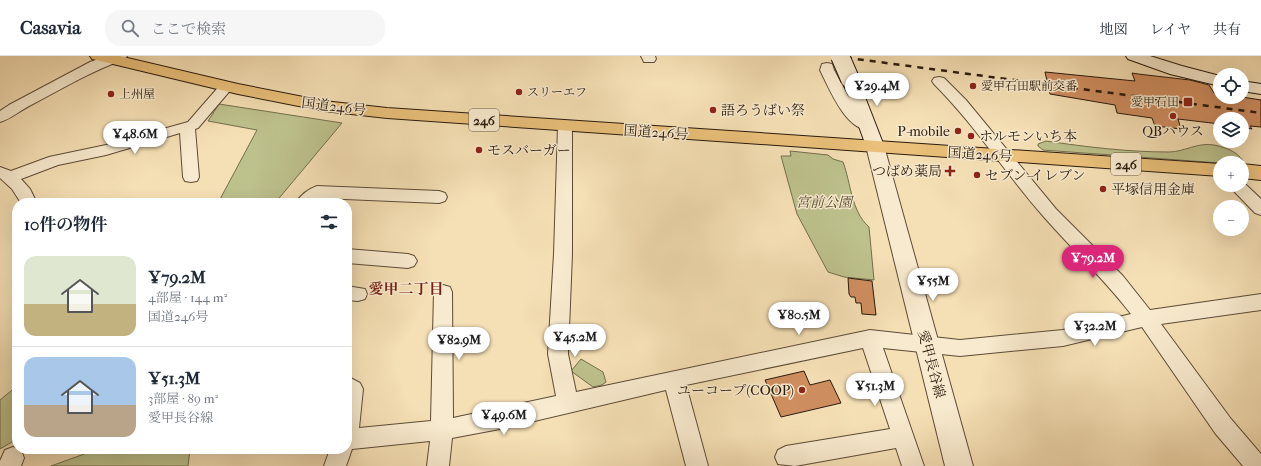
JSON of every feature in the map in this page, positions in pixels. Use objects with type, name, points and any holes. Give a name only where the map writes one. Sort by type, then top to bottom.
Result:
[{"type":"highway","name":"国道246号","points":[[110,57],[292,101],[324,106],[565,126],[871,136],[1003,155],[1213,170]]},
{"type":"highway","points":[[1249,172],[1261,173]]},
{"type":"street","name":"愛甲長谷線","points":[[840,56],[871,136],[958,466]]},
{"type":"street","points":[[1134,56],[1176,70],[1213,79]]},
{"type":"street","points":[[0,117],[20,104],[110,57]]},
{"type":"street","points":[[827,67],[827,70],[849,112],[871,136]]},
{"type":"street","points":[[939,81],[961,103],[1050,214],[1116,281],[1146,318],[1223,426],[1257,466]]},
{"type":"street","points":[[6,174],[75,156],[106,151],[153,136],[187,128],[197,122],[227,86]]},
{"type":"street","points":[[1249,87],[1261,89]]},
{"type":"street","points":[[565,126],[563,254],[558,354],[568,403]]},
{"type":"street","points":[[187,128],[195,172]]},
{"type":"street","points":[[6,174],[18,184],[26,198]]},
{"type":"street","points":[[310,198],[317,192],[439,197]]},
{"type":"street","points":[[1243,192],[1261,209]]},
{"type":"street","points":[[354,252],[408,261]]},
{"type":"street","points":[[438,466],[451,326],[444,292]]},
{"type":"street","points":[[352,439],[442,430],[505,418],[674,379],[870,338],[926,346],[960,348],[1063,338],[1146,318],[1261,302]]},
{"type":"street","points":[[870,338],[912,466]]},
{"type":"street","points":[[674,379],[697,466]]},
{"type":"street","points":[[801,459],[903,437]]},
{"type":"street","points":[[335,466],[339,454]]},
{"type":"green space","points":[[219,104],[342,123],[279,198],[221,198],[257,130],[208,121]]},
{"type":"green space","points":[[1046,141],[1108,149],[1175,152],[1208,144],[1213,145],[1213,148],[1226,148],[1238,156],[1213,156],[1213,162],[1043,150],[1038,146],[1038,144]]},
{"type":"green space","name":"宮前公園","points":[[790,151],[828,155],[833,159],[843,162],[858,213],[869,227],[874,280],[844,277],[828,272],[797,214],[781,156],[791,156]]},
{"type":"green space","points":[[581,359],[603,372],[606,382],[602,385],[593,387],[571,371]]},
{"type":"green space","points":[[12,390],[12,442],[0,449],[0,400]]},
{"type":"green space","points":[[84,454],[189,454],[188,466],[51,466]]},
{"type":"building","points":[[1045,72],[1135,81],[1132,73],[1190,80],[1209,85],[1213,91],[1213,104],[1249,104],[1249,98],[1261,100],[1261,127],[1250,126],[1252,129],[1249,128],[1249,112],[1213,112],[1213,123],[1178,119],[1181,129],[1155,126],[1152,118],[1117,113],[1115,105],[1050,94]]},
{"type":"building","points":[[848,278],[872,281],[876,315],[862,314],[861,303],[856,303],[855,297],[851,297],[849,294]]},
{"type":"building","name":"ユーコープ(COOP)","points":[[804,371],[810,385],[830,380],[841,403],[781,417],[765,380]]},
{"type":"railway","points":[[834,56],[1261,113]]},
{"type":"place","name":"愛甲石田駅前交番","points":[[973,86]]},
{"type":"place","name":"スリーエフ","points":[[519,92]]},
{"type":"place","name":"上州屋","points":[[111,94]]},
{"type":"place","name":"愛甲石田","points":[[1188,102]]},
{"type":"place","name":"語ろうばい祭","points":[[713,110]]},
{"type":"place","name":"QBハウス","points":[[1173,116]]},
{"type":"place","name":"P-mobile","points":[[958,131]]},
{"type":"place","name":"ホルモンいち本","points":[[971,136]]},
{"type":"place","name":"モスバーガー","points":[[479,150]]},
{"type":"place","name":"つばめ薬局","points":[[950,171]]},
{"type":"place","name":"セブン-イレブン","points":[[977,175]]},
{"type":"place","name":"平塚信用金庫","points":[[1103,189]]},
{"type":"place","name":"ユーコープ(COOP)","points":[[802,390]]},
{"type":"district","name":"愛甲二丁目","points":[[406,289]]}]
